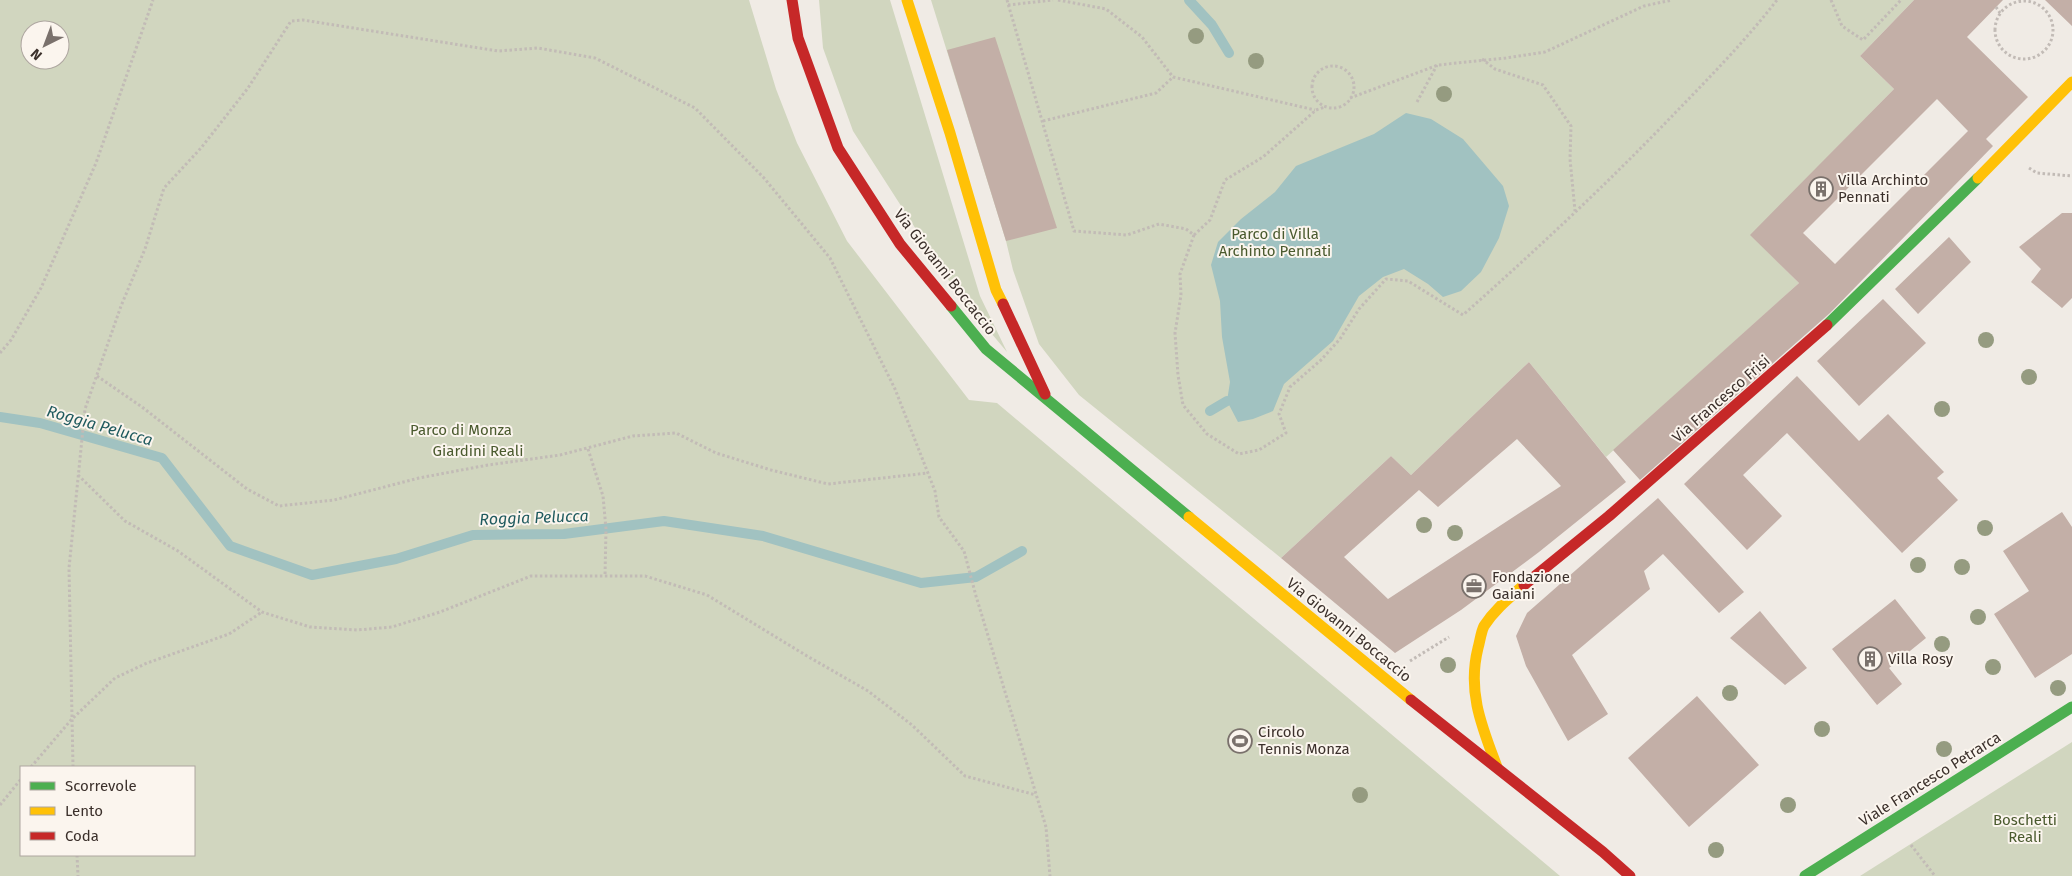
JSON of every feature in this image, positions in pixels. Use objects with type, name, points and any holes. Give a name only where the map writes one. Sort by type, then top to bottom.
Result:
[{"type":"main road","name":"Via Giovanni Boccaccio","points":[[792,0],[798,38],[838,148],[900,244],[986,349],[1050,404],[1382,677],[1603,852],[1630,876]]},
{"type":"main road","name":"Via Giovanni Boccaccio","points":[[907,0],[950,133],[996,290],[1050,404]]},
{"type":"main road","name":"Via Francesco Frisi","points":[[1497,767],[1479,720],[1473,682],[1476,656],[1483,628],[1499,606],[1608,516],[1810,342],[2072,83]]},
{"type":"main road","name":"Viale Francesco Petrarca","points":[[1805,876],[2072,707]]},
{"type":"path","points":[[0,353],[11,340],[41,288],[92,172],[152,0]]},
{"type":"path","points":[[1007,0],[1074,231],[1127,235],[1159,224],[1186,229],[1194,235]]},
{"type":"path","points":[[1008,5],[1053,0]]},
{"type":"path","points":[[1058,0],[1106,9],[1142,36],[1173,77],[1316,110]]},
{"type":"path","points":[[1672,0],[1644,6],[1545,52],[1506,58],[1438,64],[1350,98],[1339,107],[1325,106],[1316,110],[1263,157],[1225,180],[1210,220],[1194,235],[1180,274],[1181,295],[1175,333],[1178,375],[1183,405],[1206,434],[1239,454],[1259,450],[1286,433],[1279,414],[1290,387],[1321,360],[1340,339],[1359,309],[1386,280],[1408,281],[1462,316],[1576,212],[1703,84],[1756,27],[1776,0]]},
{"type":"path","points":[[1831,0],[1842,26],[1863,40],[1901,0]]},
{"type":"path","points":[[1996,7],[2000,13],[1995,31],[1997,40],[2001,49],[2008,54],[2017,59],[2036,58],[2050,44],[2054,35],[2054,26],[2044,8],[2026,0],[2007,6],[2000,13]]},
{"type":"path","points":[[73,766],[69,568],[85,409],[121,306],[145,249],[164,188],[201,148],[242,95],[291,21],[303,20],[498,50],[538,48],[595,58],[695,108],[764,178],[830,258],[895,389],[935,491],[939,517],[964,551],[1046,827],[1050,876]]},
{"type":"path","points":[[1482,59],[1495,69],[1543,85],[1571,126],[1570,159],[1576,212]]},
{"type":"path","points":[[1417,102],[1438,64]]},
{"type":"path","points":[[1325,106],[1314,97],[1311,84],[1318,71],[1330,65],[1344,68],[1349,72],[1354,85],[1350,98]]},
{"type":"path","points":[[1043,121],[1156,93],[1173,77]]},
{"type":"path","points":[[2008,148],[2024,164],[2037,173],[2072,176]]},
{"type":"path","points":[[97,376],[142,407],[247,488],[279,506],[334,500],[419,478],[488,465],[560,455],[633,436],[676,434],[716,453],[828,484],[928,473]]},
{"type":"path","points":[[588,448],[603,496],[606,529],[605,576]]},
{"type":"path","points":[[78,475],[125,521],[178,551],[262,612],[310,627],[357,630],[392,627],[440,612],[531,576],[645,576],[707,595],[868,691],[912,725],[965,776],[1036,795]]},
{"type":"path","points":[[31,766],[71,720],[115,678],[147,663],[229,634],[262,612]]},
{"type":"path","points":[[1382,677],[1457,632]]},
{"type":"path","points":[[0,804],[20,780]]},
{"type":"path","points":[[1892,820],[1935,876]]},
{"type":"path","points":[[77,856],[78,876]]},
{"type":"green space","name":"Giardini Reali","points":[[0,0],[749,0],[776,89],[797,143],[847,241],[969,400],[997,403],[1560,876],[0,876]]},
{"type":"green space","points":[[819,0],[890,0],[980,296],[1007,352],[955,290],[853,131],[823,48]]},
{"type":"green space","name":"Parco di Villa Archinto Pennati","points":[[931,0],[1914,0],[1860,56],[1894,89],[1751,235],[1799,283],[1606,457],[1529,362],[1411,475],[1391,456],[1281,558],[1079,395],[1039,344],[1013,270],[1006,241]]},
{"type":"green space","name":"Boschetti Reali","points":[[2072,742],[2072,876],[1860,876]]},
{"type":"water","points":[[1406,113],[1431,119],[1463,139],[1503,186],[1509,206],[1499,238],[1481,272],[1461,291],[1443,297],[1428,284],[1404,269],[1383,277],[1359,296],[1333,341],[1284,384],[1273,411],[1253,419],[1238,422],[1227,401],[1230,382],[1222,337],[1220,301],[1211,265],[1218,242],[1241,219],[1275,192],[1296,166],[1374,134]]},
{"type":"building","name":"Villa Archinto Pennati","points":[[1914,0],[2003,0],[1967,37],[2028,97],[1986,139],[1993,146],[1830,313],[1640,480],[1613,450],[1799,283],[1750,235],[1894,89],[1860,56]],"holes":[[[1937,99],[1968,131],[1835,264],[1803,233]]]},
{"type":"building","points":[[2045,0],[2072,0],[2072,26]]},
{"type":"building","points":[[995,37],[1057,228],[1006,241],[947,50]]},
{"type":"building","points":[[2062,213],[2072,213],[2072,298],[2062,308],[2031,282],[2041,269],[2019,247]]},
{"type":"building","points":[[1949,237],[1971,262],[1918,314],[1895,289]]},
{"type":"building","points":[[1883,299],[1926,343],[1859,406],[1817,361]]},
{"type":"building","points":[[1529,362],[1626,482],[1539,552],[1461,610],[1395,653],[1281,558],[1391,456],[1411,475]],"holes":[[[1517,439],[1561,486],[1388,599],[1344,557],[1419,490],[1438,507]]]},
{"type":"building","points":[[1797,376],[1859,441],[1888,414],[1944,472],[1937,478],[1958,500],[1902,553],[1787,433],[1743,475],[1782,516],[1747,550],[1684,484]]},
{"type":"building","points":[[1658,498],[1744,592],[1719,613],[1663,554],[1644,571],[1650,589],[1572,655],[1608,714],[1568,741],[1526,666],[1516,636],[1527,613]]},
{"type":"building","points":[[2062,512],[2072,527],[2072,654],[2035,678],[1994,614],[2029,591],[2003,551]]},
{"type":"building","name":"Villa Rosy","points":[[1895,599],[1926,638],[1889,668],[1902,684],[1877,705],[1832,649]]},
{"type":"building","points":[[1760,611],[1807,668],[1785,685],[1730,638]]},
{"type":"building","points":[[1697,696],[1759,765],[1689,827],[1628,758]]},
{"type":"waterway","points":[[1189,0],[1212,25],[1229,53]]},
{"type":"waterway","name":"Roggia Pelucca","points":[[1210,411],[1227,401]]},
{"type":"waterway","name":"Roggia Pelucca","points":[[0,417],[40,423],[162,458],[230,546],[312,575],[396,559],[473,535],[564,534],[664,521],[763,536],[921,583],[976,577],[1022,551]]},
{"type":"traffic: fast","points":[[1827,325],[1978,178]]},
{"type":"traffic: fast","points":[[951,306],[986,349],[1189,517]]},
{"type":"traffic: fast","points":[[1805,876],[2072,707]]},
{"type":"traffic: slow","points":[[907,0],[950,133],[996,290],[1003,304]]},
{"type":"traffic: slow","points":[[1978,178],[2072,82]]},
{"type":"traffic: slow","points":[[1189,517],[1411,700]]},
{"type":"traffic: slow","points":[[1497,767],[1481,723],[1478,709],[1474,680],[1475,664],[1484,626],[1498,609],[1524,585]]},
{"type":"traffic: jam","points":[[792,0],[798,38],[838,148],[900,244],[951,306]]},
{"type":"traffic: jam","points":[[1003,304],[1045,394]]},
{"type":"traffic: jam","points":[[1524,585],[1609,516],[1827,325]]},
{"type":"traffic: jam","points":[[1411,700],[1603,852],[1630,876]]},
{"type":"place","name":"Villa Archinto Pennati","points":[[1821,189]]},
{"type":"place","name":"Fondazione Gaiani","points":[[1474,586]]},
{"type":"place","name":"Villa Rosy","points":[[1870,659]]},
{"type":"place","name":"Circolo Tennis Monza","points":[[1240,741]]},
{"type":"park label","name":"Parco di Monza","points":[[461,430]]}]
